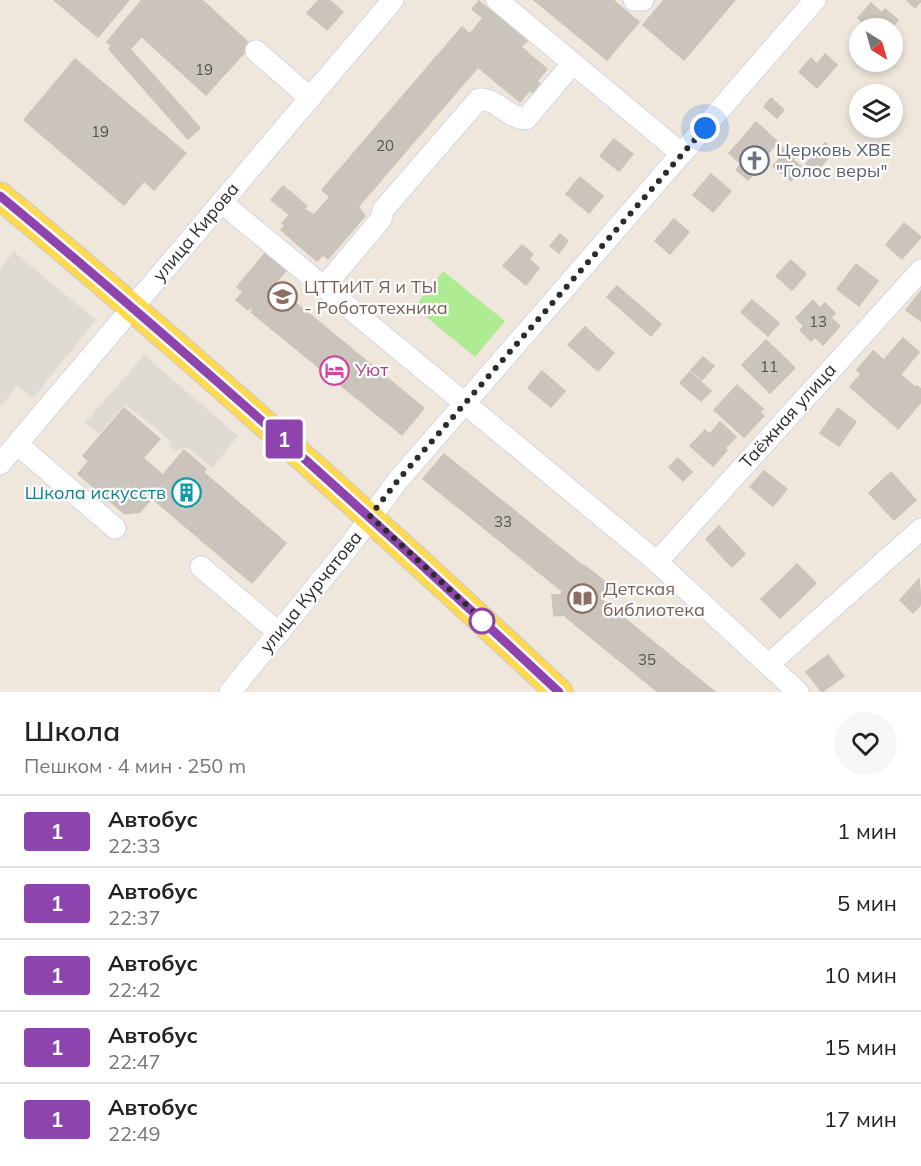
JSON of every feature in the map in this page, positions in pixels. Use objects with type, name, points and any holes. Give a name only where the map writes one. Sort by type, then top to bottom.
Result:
[{"type":"main road","points":[[0,196],[133,306],[370,516],[559,692]]},
{"type":"street","points":[[497,0],[682,154]]},
{"type":"street","points":[[634,0],[643,0]]},
{"type":"street","name":"улица Курчатова","points":[[230,692],[370,516],[465,403],[815,0]]},
{"type":"street","name":"улица Кирова","points":[[0,464],[310,98],[389,1]]},
{"type":"street","points":[[256,51],[310,98]]},
{"type":"street","points":[[324,288],[381,219],[383,210],[479,99],[489,99],[515,119],[526,120],[573,63]]},
{"type":"street","points":[[221,202],[657,562],[798,692]]},
{"type":"street","name":"Таёжная улица","points":[[657,562],[921,270]]},
{"type":"street","points":[[17,444],[115,528]]},
{"type":"street","points":[[769,664],[921,529]]},
{"type":"street","points":[[201,567],[279,633]]},
{"type":"green space","points":[[443,271],[505,321],[475,357],[414,307]]},
{"type":"shaded area","points":[[14,252],[96,320],[33,398],[17,386],[0,407],[0,269]]},
{"type":"shaded area","points":[[144,355],[238,436],[212,468],[187,447],[176,451],[168,446],[171,441],[125,404],[99,434],[85,423]]},
{"type":"building","points":[[54,0],[129,0],[98,37]]},
{"type":"building","points":[[142,0],[175,0],[130,49],[200,128],[188,139],[109,49],[112,46],[107,42]]},
{"type":"building","points":[[176,0],[202,0],[251,45],[206,95],[142,37]]},
{"type":"building","points":[[319,0],[329,0],[343,12],[327,30],[307,13]]},
{"type":"building","points":[[534,0],[613,0],[639,22],[607,60]]},
{"type":"building","points":[[664,0],[735,0],[684,60],[643,25]]},
{"type":"building","points":[[907,0],[921,0],[921,1],[915,8]]},
{"type":"building","points":[[479,1],[527,41],[521,47],[547,69],[537,81],[541,85],[534,94],[530,90],[520,102],[478,67],[358,207],[365,216],[328,259],[323,255],[317,261],[281,230],[285,225],[282,223],[298,206],[314,215],[330,197],[322,190],[462,27],[470,34],[483,18],[472,9]]},
{"type":"building","points":[[871,3],[882,13],[885,9],[896,18],[858,18]]},
{"type":"building","points":[[825,54],[837,65],[817,88],[799,72],[811,58],[817,64]]},
{"type":"building","points":[[75,59],[175,144],[124,205],[24,120]]},
{"type":"building","points":[[771,98],[784,110],[777,118],[764,107]]},
{"type":"building","points":[[756,122],[778,142],[762,160],[740,141]]},
{"type":"building","points":[[614,139],[633,154],[619,171],[600,156]]},
{"type":"building","points":[[740,141],[764,162],[748,180],[736,170],[741,164],[729,153]]},
{"type":"building","points":[[825,143],[834,151],[816,172],[806,164]]},
{"type":"building","points":[[175,144],[186,153],[154,190],[144,181]]},
{"type":"building","points":[[786,145],[797,155],[793,160],[802,167],[791,181],[773,166],[781,157],[778,154]]},
{"type":"building","points":[[711,174],[731,191],[713,212],[693,195]]},
{"type":"building","points":[[580,177],[603,196],[589,213],[566,194]]},
{"type":"building","points":[[283,186],[307,206],[303,210],[298,206],[290,215],[271,200]]},
{"type":"building","points":[[674,219],[689,232],[670,254],[655,241]]},
{"type":"building","points":[[904,223],[921,237],[902,259],[886,245]]},
{"type":"building","points":[[560,234],[568,241],[559,253],[550,246]]},
{"type":"building","points":[[522,245],[533,254],[529,259],[539,268],[526,285],[503,266]]},
{"type":"building","points":[[266,252],[287,269],[258,304],[237,287]]},
{"type":"building","points":[[791,260],[806,274],[792,290],[776,276]]},
{"type":"building","points":[[856,264],[878,281],[859,306],[837,289]]},
{"type":"building","points":[[274,285],[424,408],[402,435],[251,312]]},
{"type":"building","points":[[617,286],[661,324],[651,336],[607,297]]},
{"type":"building","points":[[921,291],[921,321],[906,310]]},
{"type":"building","points":[[243,292],[258,304],[253,310],[250,307],[248,310],[236,300]]},
{"type":"building","points":[[752,300],[779,323],[768,336],[741,312]]},
{"type":"building","points":[[813,300],[820,308],[825,303],[835,313],[831,318],[840,326],[823,345],[815,337],[811,341],[800,330],[804,326],[796,318]]},
{"type":"building","points":[[585,327],[614,353],[598,371],[568,345]]},
{"type":"building","points":[[903,338],[919,352],[901,374],[884,360]]},
{"type":"building","points":[[766,340],[795,368],[770,393],[742,365]]},
{"type":"building","points":[[873,351],[915,387],[887,419],[850,387],[861,374],[857,370]]},
{"type":"building","points":[[703,357],[714,366],[702,380],[691,370]]},
{"type":"building","points":[[542,371],[565,391],[551,407],[528,388]]},
{"type":"building","points":[[690,372],[711,391],[701,401],[680,383]]},
{"type":"building","points":[[737,385],[763,409],[760,412],[764,416],[744,437],[714,410]]},
{"type":"building","points":[[917,386],[921,389],[921,402],[898,429],[888,420]]},
{"type":"building","name":"Школа искусств","points":[[124,408],[160,439],[143,458],[163,475],[184,450],[206,469],[203,472],[286,543],[252,583],[128,478],[119,488],[83,456]]},
{"type":"building","points":[[838,408],[856,422],[839,446],[820,433]]},
{"type":"building","points":[[720,422],[736,437],[725,448],[710,434]]},
{"type":"building","points":[[705,430],[727,450],[713,466],[690,446]]},
{"type":"building","points":[[444,454],[583,566],[562,591],[423,479]]},
{"type":"building","points":[[678,458],[692,472],[683,481],[669,467]]},
{"type":"building","points":[[89,461],[119,488],[128,478],[152,498],[140,512],[125,514],[78,474]]},
{"type":"building","points":[[764,471],[787,489],[773,506],[750,487]]},
{"type":"building","points":[[891,472],[916,500],[894,520],[869,493]]},
{"type":"building","points":[[719,526],[745,554],[732,567],[706,539]]},
{"type":"building","points":[[797,564],[816,583],[800,599],[781,580]]},
{"type":"building","points":[[584,565],[612,587],[579,628],[564,615],[554,616],[552,595],[560,595]]},
{"type":"building","points":[[919,579],[921,604],[913,613],[900,600]]},
{"type":"building","points":[[781,580],[800,599],[780,618],[761,599]]},
{"type":"building","points":[[602,600],[715,692],[658,692],[579,628]]},
{"type":"building","points":[[828,655],[844,676],[822,692],[806,672]]},
{"type":"bus line","name":"1","points":[[0,196],[133,306],[370,516],[559,692]]},
{"type":"place","name":"Церковь ХВЕ \"Голос веры\"","points":[[755,160]]},
{"type":"place","name":"ЦТТиИТ Я и ТЫ - Робототехника","points":[[283,297]]},
{"type":"place","name":"Уют","points":[[334,370]]},
{"type":"place","name":"Школа искусств","points":[[187,493]]},
{"type":"place","name":"Детская библиотека","points":[[582,599]]},
{"type":"route","points":[[482,621],[486,623],[370,516],[399,479],[705,128]]}]
